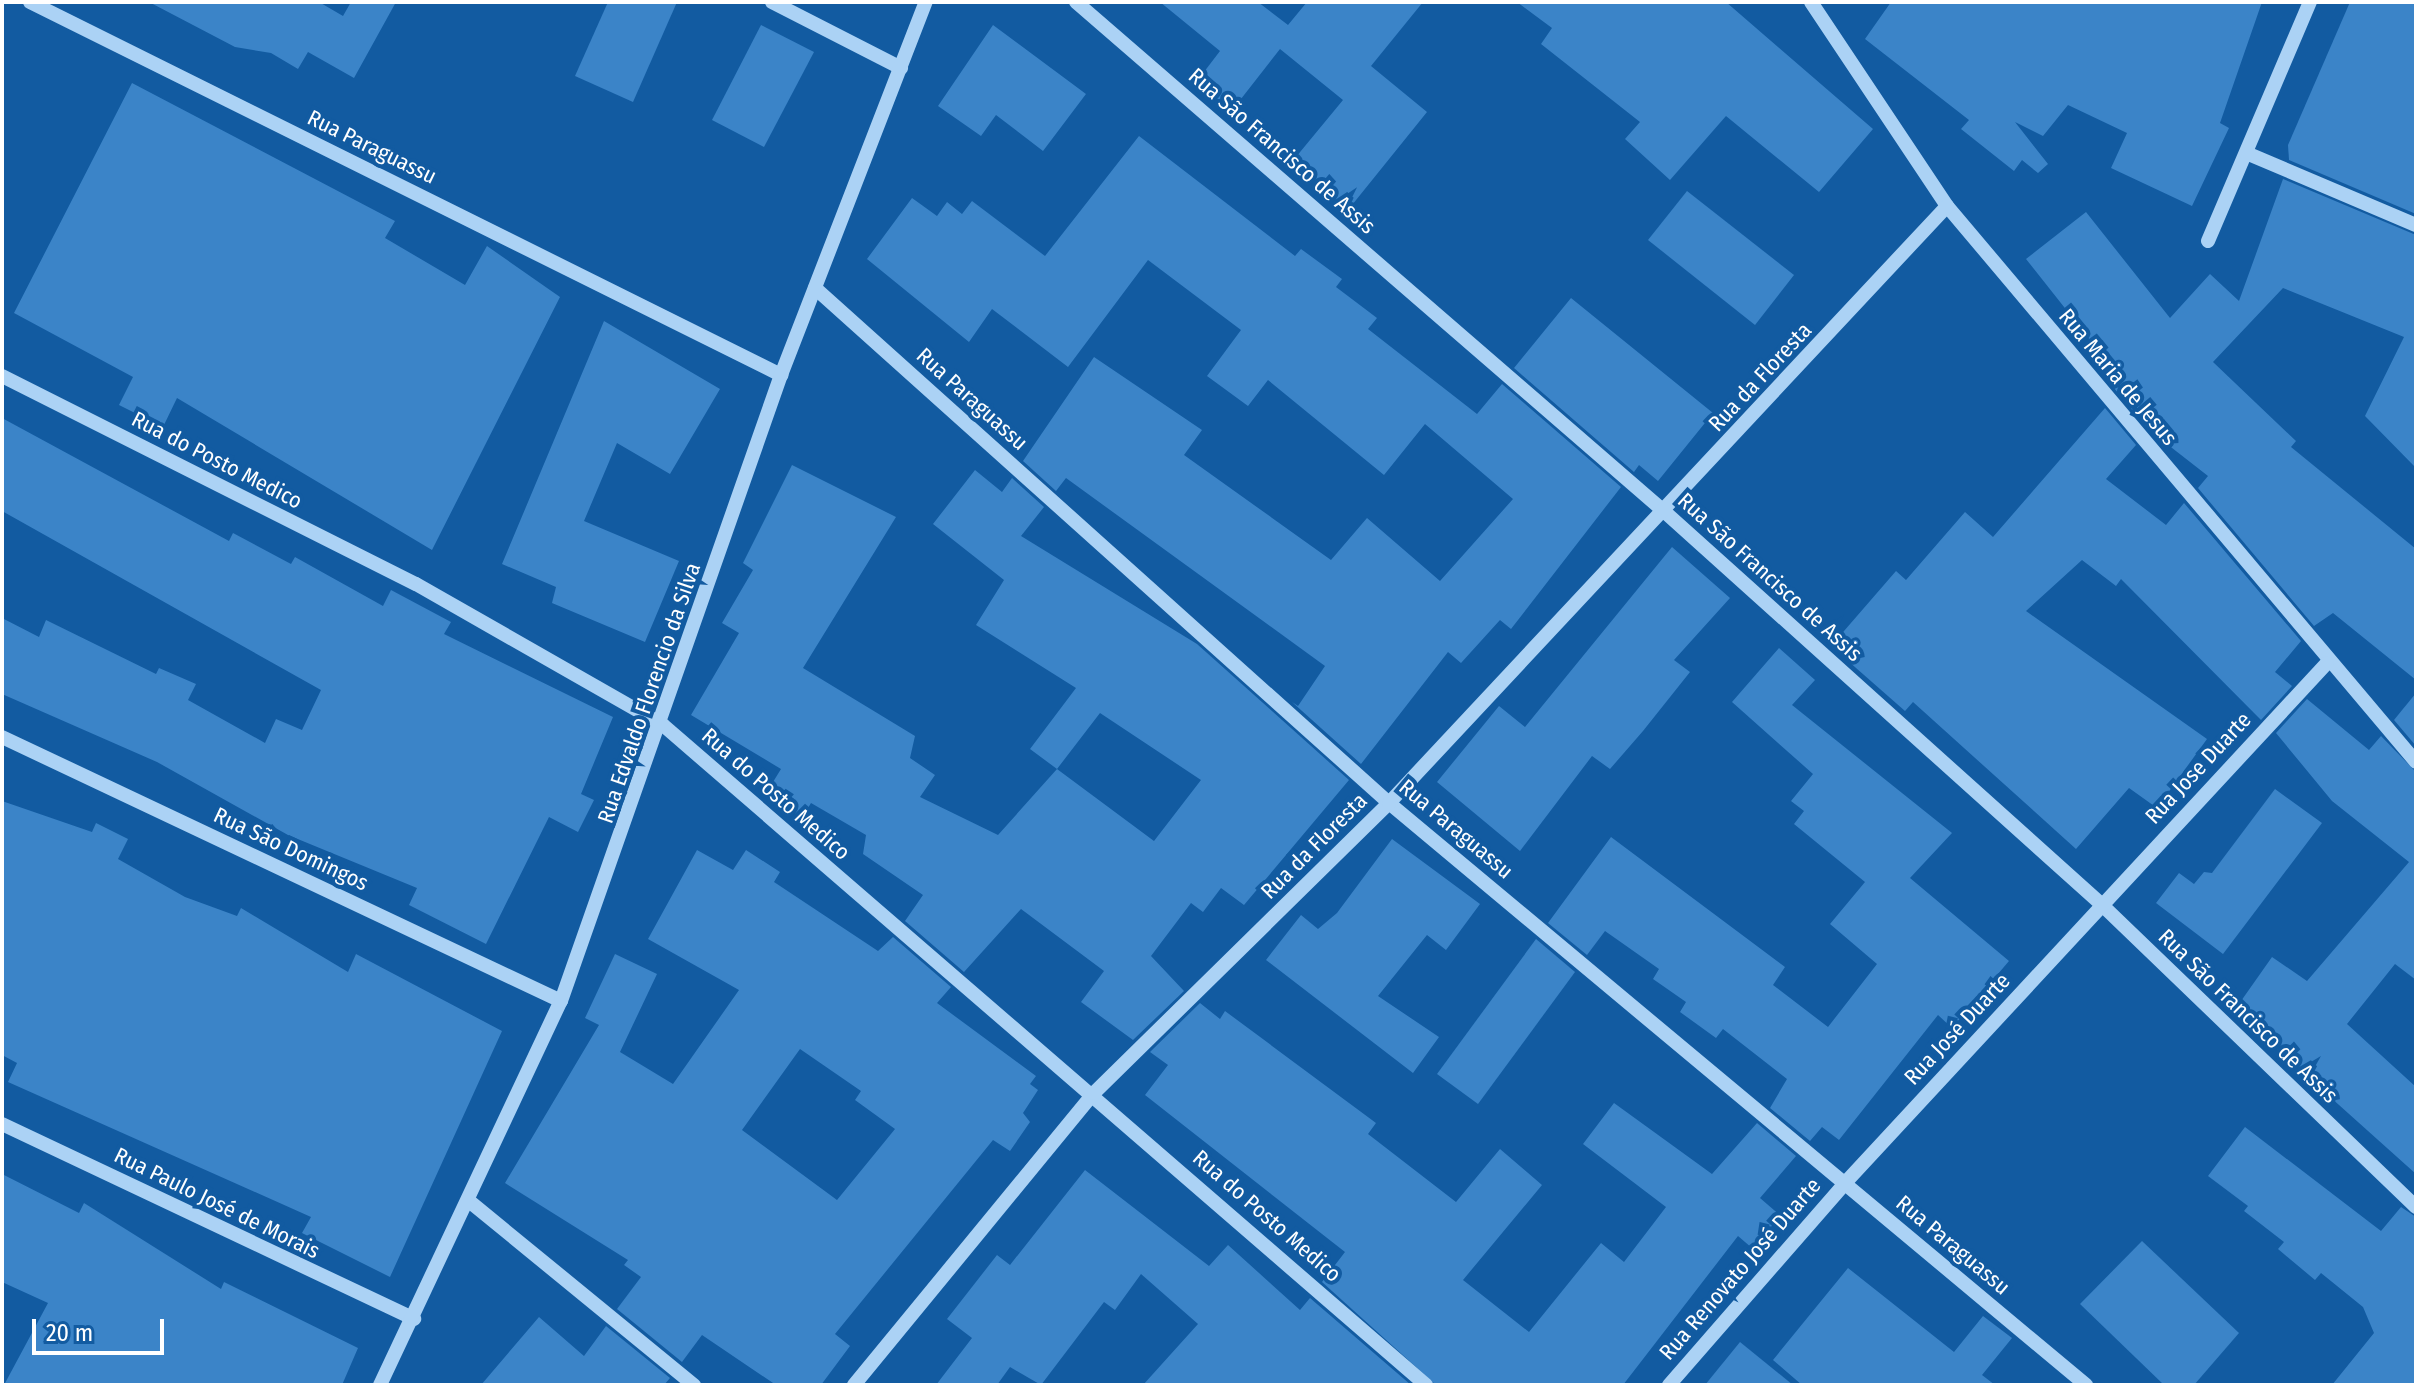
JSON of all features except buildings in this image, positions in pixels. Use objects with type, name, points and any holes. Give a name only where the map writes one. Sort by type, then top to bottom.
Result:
[{"type":"street","name":"Rua Paraguassu","points":[[30,2],[781,375]]},
{"type":"street","points":[[772,2],[901,68]]},
{"type":"street","name":"Rua Edvaldo Florencio da Silva","points":[[380,1385],[414,1319],[561,1001],[663,725],[781,375],[926,2]]},
{"type":"street","name":"Rua São Francisco de Assis","points":[[1076,2],[1666,513],[2101,904],[2416,1207]]},
{"type":"street","name":"Rua Maria de Jesus","points":[[1811,2],[1947,206],[2327,663],[2416,762]]},
{"type":"street","points":[[2208,241],[2251,155],[2310,2]]},
{"type":"street","points":[[2251,155],[2416,225]]},
{"type":"street","name":"Rua da Floresta","points":[[854,1385],[1094,1093],[1389,803],[1666,513],[1947,206]]},
{"type":"street","name":"Rua Paraguassu","points":[[815,288],[1389,803],[2086,1385]]},
{"type":"street","name":"Rua do Posto Medico","points":[[2,376],[416,584],[663,725],[1094,1093],[1426,1385]]},
{"type":"street","name":"Rua Jose Duarte","points":[[2101,904],[2327,663]]},
{"type":"street","name":"Rua São Domingos","points":[[2,737],[561,1001]]},
{"type":"street","name":"Rua José Duarte","points":[[1845,1183],[2101,904]]},
{"type":"street","name":"Rua Paulo José de Morais","points":[[2,1124],[414,1319]]},
{"type":"street","name":"Rua Renovato José Duarte","points":[[1669,1385],[1845,1183]]},
{"type":"street","points":[[469,1201],[694,1385]]}]
